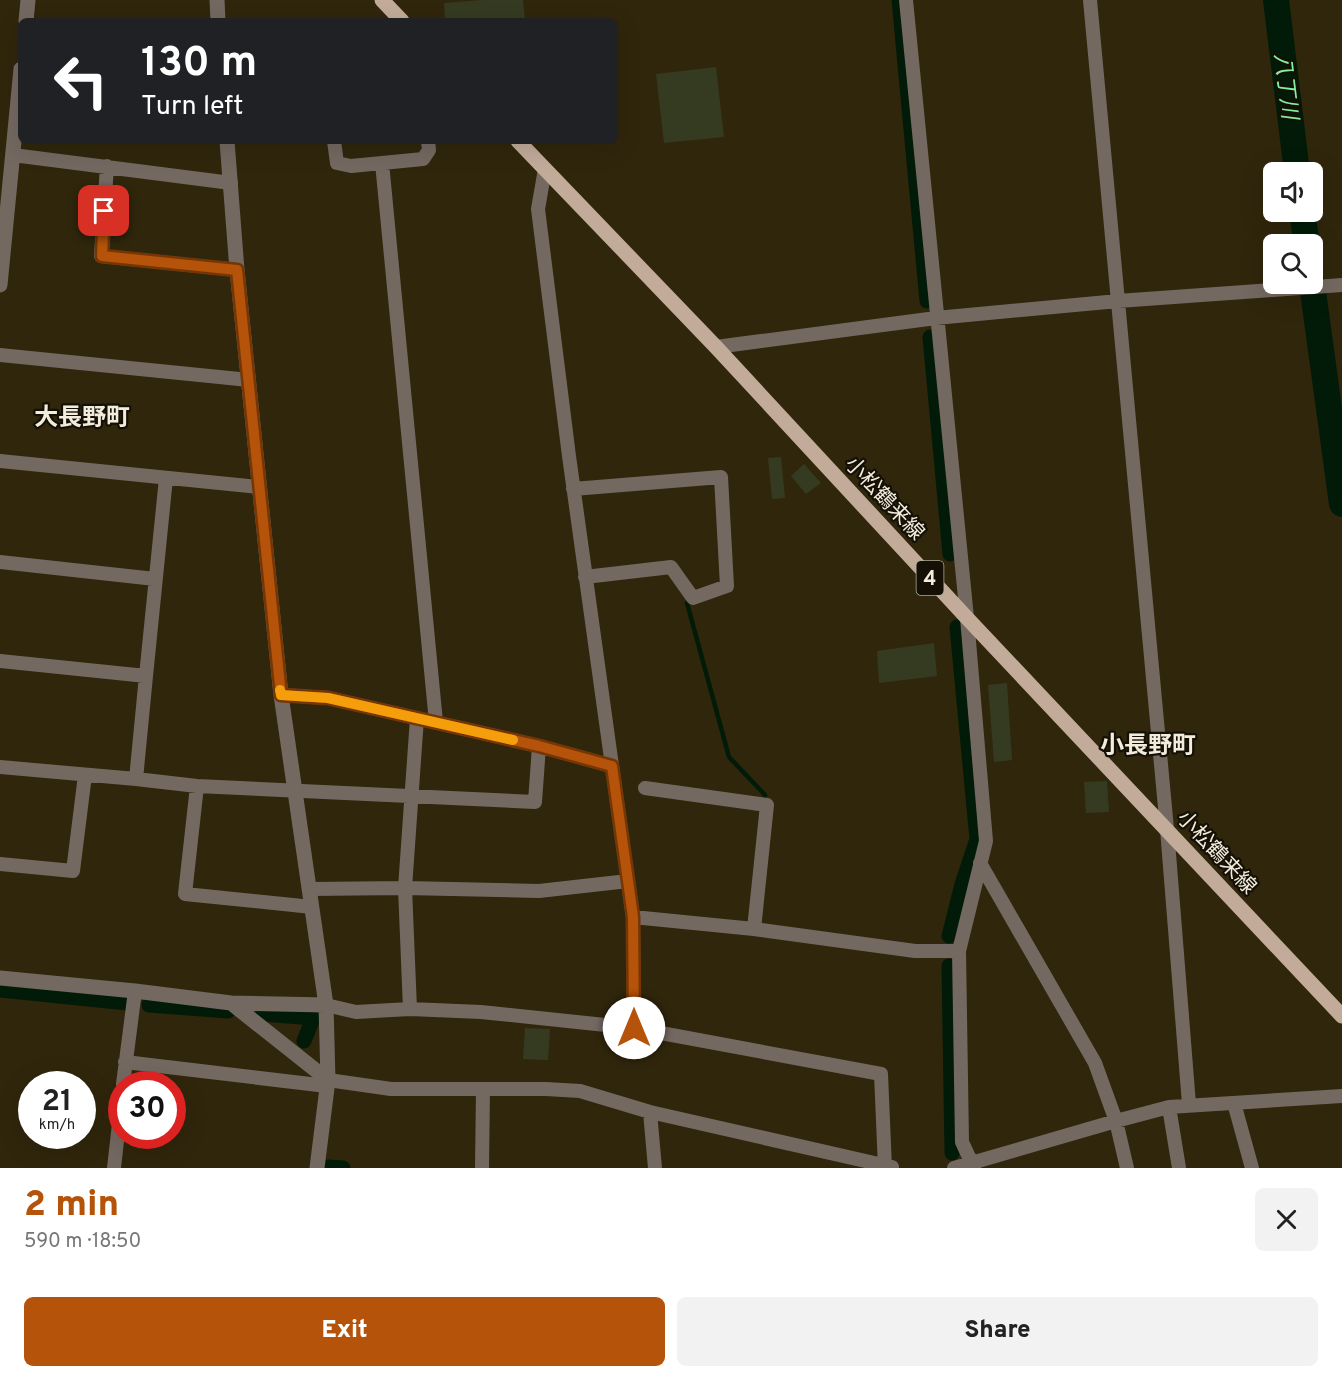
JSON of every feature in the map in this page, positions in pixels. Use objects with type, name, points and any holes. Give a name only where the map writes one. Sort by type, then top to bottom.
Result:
[{"type":"main road","points":[[382,0],[399,18]]},
{"type":"main road","name":"小松鶴来線","points":[[521,144],[716,347],[967,618],[1342,1016]]},
{"type":"street","points":[[26,18],[28,0]]},
{"type":"street","points":[[217,0],[219,18]]},
{"type":"street","points":[[906,0],[967,618],[986,841],[959,951],[962,1142],[971,1166]]},
{"type":"street","points":[[1090,0],[1167,829],[1189,1104]]},
{"type":"street","points":[[0,285],[18,101]]},
{"type":"street","points":[[227,144],[237,270],[281,695],[326,1005],[328,1083],[318,1168]]},
{"type":"street","points":[[334,144],[337,163],[351,166],[423,159],[429,150],[428,144]]},
{"type":"street","points":[[13,155],[231,183]]},
{"type":"street","points":[[382,163],[436,722]]},
{"type":"street","points":[[107,166],[102,256],[237,270]]},
{"type":"street","points":[[545,169],[538,209],[573,489],[633,917],[634,1028]]},
{"type":"street","points":[[716,347],[936,318],[1118,301],[1342,285]]},
{"type":"street","points":[[0,355],[249,380]]},
{"type":"street","points":[[0,461],[259,487]]},
{"type":"street","points":[[573,489],[721,477],[727,586],[693,598],[671,567],[585,577]]},
{"type":"street","points":[[136,779],[166,478]]},
{"type":"street","points":[[0,562],[156,579]]},
{"type":"street","points":[[0,661],[146,676]]},
{"type":"street","points":[[281,695],[328,698],[539,746],[612,766]]},
{"type":"street","points":[[410,1009],[405,888],[417,718]]},
{"type":"street","points":[[0,766],[197,786],[410,798],[535,802],[539,746]]},
{"type":"street","points":[[0,864],[73,871],[85,775]]},
{"type":"street","points":[[197,786],[185,894],[312,908]]},
{"type":"street","points":[[645,788],[767,805],[754,928]]},
{"type":"street","points":[[980,863],[1095,1063],[1116,1120],[1127,1168]]},
{"type":"street","points":[[309,889],[405,888],[539,891],[628,881]]},
{"type":"street","points":[[633,917],[754,928],[915,951],[959,951]]},
{"type":"street","points":[[0,978],[231,1003],[326,1005],[356,1012],[410,1009],[481,1012],[634,1028],[881,1074],[888,1167],[650,1112],[580,1091],[391,1089],[125,1062]]},
{"type":"street","points":[[124,1071],[135,991]]},
{"type":"street","points":[[231,1003],[328,1083]]},
{"type":"street","points":[[482,1168],[483,1089]]},
{"type":"street","points":[[954,1168],[971,1166],[1116,1120],[1169,1107],[1342,1096]]},
{"type":"street","points":[[1234,1103],[1252,1168]]},
{"type":"street","points":[[1169,1107],[1179,1168]]},
{"type":"street","points":[[650,1112],[655,1168]]},
{"type":"street","points":[[114,1168],[116,1149]]},
{"type":"street","points":[[831,1168],[832,1153]]},
{"type":"building","points":[[523,0],[525,18],[445,18],[444,3]]},
{"type":"building","points":[[716,67],[724,137],[664,143],[656,74]]},
{"type":"building","points":[[781,457],[785,498],[772,499],[768,458]]},
{"type":"building","points":[[804,464],[821,483],[806,494],[791,476]]},
{"type":"building","points":[[934,643],[937,676],[879,683],[877,651]]},
{"type":"building","points":[[1007,683],[1012,760],[994,762],[988,685]]},
{"type":"building","points":[[1107,781],[1109,812],[1086,813],[1084,782]]},
{"type":"building","points":[[525,1028],[550,1029],[548,1060],[523,1059]]},
{"type":"waterway","points":[[899,0],[927,301]]},
{"type":"waterway","name":"八丁川","points":[[1276,0],[1296,162]]},
{"type":"waterway","name":"八丁川","points":[[1304,222],[1305,234]]},
{"type":"waterway","name":"八丁川","points":[[1313,294],[1342,504]]},
{"type":"waterway","points":[[930,337],[950,554]]},
{"type":"waterway","points":[[687,603],[729,757],[765,795]]},
{"type":"waterway","points":[[949,936],[962,884],[977,839],[957,627]]},
{"type":"waterway","points":[[949,966],[952,1153]]},
{"type":"waterway","points":[[0,990],[127,1003]]},
{"type":"waterway","points":[[149,1005],[228,1011]]},
{"type":"waterway","points":[[263,1014],[313,1018],[304,1041]]},
{"type":"waterway","points":[[328,1167],[343,1168]]},
{"type":"slow traffic","points":[[280,690],[281,695],[328,698],[513,740]]},
{"type":"district","name":"大長野町","points":[[82,417]]},
{"type":"district","name":"小長野町","points":[[1148,745]]},
{"type":"route","points":[[104,211],[102,256],[237,270],[281,695],[328,698],[539,746],[612,766],[633,917],[634,1028]]}]
